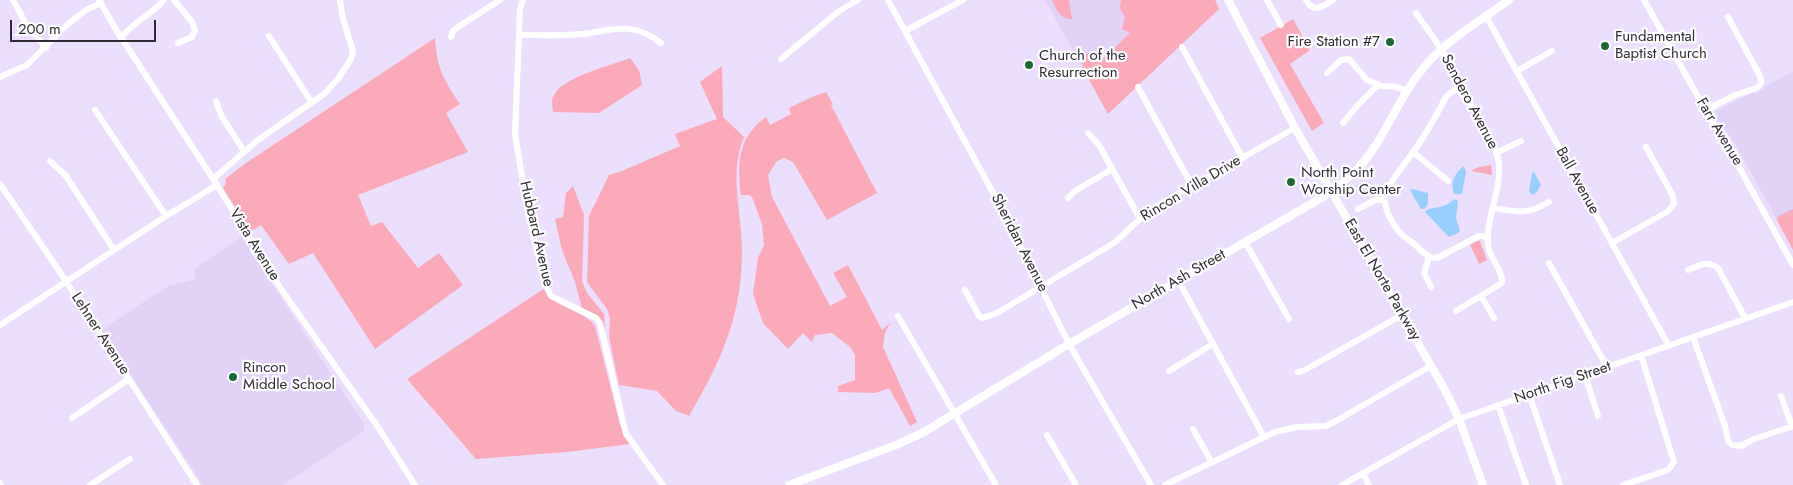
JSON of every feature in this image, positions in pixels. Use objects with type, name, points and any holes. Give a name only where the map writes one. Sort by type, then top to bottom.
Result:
[{"type":"main road","name":"East El Norte Parkway","points":[[1228,0],[1295,128],[1446,392],[1459,419],[1483,485]]},
{"type":"main road","name":"North Ash Street","points":[[789,485],[809,482],[924,432],[1069,344],[1331,191],[1354,173],[1369,156],[1417,76],[1441,49],[1509,0]]},
{"type":"street","points":[[13,0],[25,22],[46,48]]},
{"type":"street","points":[[122,38],[127,30],[149,15],[164,0]]},
{"type":"street","points":[[174,0],[192,22],[195,30],[192,37],[178,43]]},
{"type":"street","points":[[0,325],[215,182],[244,151],[324,94],[338,79],[351,59],[353,51],[343,19],[340,0]]},
{"type":"street","points":[[451,37],[453,31],[458,27],[500,0]]},
{"type":"street","name":"Hubbard Avenue","points":[[523,0],[520,9],[515,134],[529,218],[547,288],[551,296],[596,318],[600,323],[626,434],[663,485]]},
{"type":"street","points":[[781,59],[839,11],[858,0]]},
{"type":"street","name":"Sheridan Avenue","points":[[888,0],[993,192],[1069,344],[1150,485]]},
{"type":"street","points":[[905,31],[963,0]]},
{"type":"street","points":[[1268,0],[1281,25]]},
{"type":"street","points":[[1306,0],[1312,7],[1322,7],[1333,0]]},
{"type":"street","name":"Farr Avenue","points":[[1644,0],[1706,110],[1730,148],[1793,265]]},
{"type":"street","points":[[0,77],[27,65],[68,24],[100,2]]},
{"type":"street","name":"Vista Avenue","points":[[100,2],[281,289],[378,427],[416,485]]},
{"type":"street","name":"Sendero Avenue","points":[[1416,14],[1441,49],[1496,153],[1499,173],[1488,237],[1490,252],[1503,276],[1502,283],[1482,296]]},
{"type":"street","name":"Ball Avenue","points":[[1486,16],[1669,346]]},
{"type":"street","points":[[1706,110],[1735,95],[1757,88],[1761,83],[1760,76],[1728,17]]},
{"type":"street","points":[[519,35],[581,34],[608,29],[628,29],[651,35],[661,44]]},
{"type":"street","points":[[269,36],[312,103]]},
{"type":"street","points":[[1182,47],[1242,157]]},
{"type":"street","points":[[1517,71],[1552,52]]},
{"type":"street","points":[[1327,73],[1341,60],[1350,59],[1367,80],[1378,85],[1396,87],[1407,91]]},
{"type":"street","points":[[1343,123],[1378,85]]},
{"type":"street","points":[[1138,87],[1192,186]]},
{"type":"street","points":[[1462,89],[1450,92],[1446,97],[1386,192],[1386,210],[1402,237],[1417,245],[1429,257],[1438,257],[1479,236],[1488,237]]},
{"type":"street","points":[[216,101],[222,116],[244,151]]},
{"type":"street","points":[[96,110],[166,216]]},
{"type":"street","name":"Rincon Villa Drive","points":[[965,290],[978,316],[982,318],[989,317],[1114,243],[1140,218],[1154,208],[1295,128]]},
{"type":"street","points":[[1088,133],[1099,145],[1140,218]]},
{"type":"street","points":[[1496,153],[1521,141]]},
{"type":"street","points":[[1612,243],[1667,212],[1674,204],[1673,196],[1646,147]]},
{"type":"street","points":[[1413,152],[1448,180]]},
{"type":"street","points":[[50,161],[66,176],[114,250]]},
{"type":"street","points":[[1068,198],[1112,169]]},
{"type":"street","name":"Lehner Avenue","points":[[0,184],[66,281],[197,485]]},
{"type":"street","points":[[1358,209],[1375,200],[1385,200]]},
{"type":"street","points":[[1493,208],[1518,212],[1538,209],[1550,202]]},
{"type":"street","points":[[1244,242],[1289,319]]},
{"type":"street","points":[[1429,257],[1424,273],[1431,287]]},
{"type":"street","points":[[1549,262],[1607,367]]},
{"type":"street","points":[[1688,270],[1707,263],[1718,268],[1745,318]]},
{"type":"street","points":[[1178,280],[1264,437]]},
{"type":"street","points":[[1456,311],[1482,296],[1494,318]]},
{"type":"street","name":"North Fig Street","points":[[1342,485],[1459,419],[1793,302]]},
{"type":"street","points":[[1298,372],[1303,371],[1402,315]]},
{"type":"street","points":[[898,316],[996,485]]},
{"type":"street","points":[[1693,336],[1725,426],[1728,441],[1732,445],[1741,446],[1754,439],[1792,426],[1781,396]]},
{"type":"street","points":[[1169,371],[1213,344]]},
{"type":"street","points":[[1623,485],[1671,468],[1674,462],[1641,355]]},
{"type":"street","points":[[1165,485],[1275,432],[1297,427],[1316,427],[1334,422],[1431,366]]},
{"type":"street","points":[[1585,375],[1598,416]]},
{"type":"street","points":[[72,418],[129,379]]},
{"type":"street","points":[[1529,394],[1560,485]]},
{"type":"street","points":[[1498,405],[1526,485]]},
{"type":"street","points":[[1193,429],[1211,462]]},
{"type":"street","points":[[1047,435],[1076,485]]},
{"type":"street","points":[[90,485],[130,459]]},
{"type":"street","points":[[1363,473],[1369,485]]},
{"type":"shaded area","points":[[1045,0],[1215,0],[1219,9],[1108,114]]},
{"type":"shaded area","points":[[1052,0],[1069,0],[1072,19],[1062,16]]},
{"type":"shaded area","points":[[1121,0],[1215,0],[1219,9],[1108,114],[1082,67],[1080,58],[1091,52],[1101,61],[1130,33],[1122,29],[1125,17],[1120,8]]},
{"type":"shaded area","points":[[1293,19],[1310,50],[1290,64],[1324,123],[1312,131],[1260,38]]},
{"type":"shaded area","points":[[435,38],[442,74],[460,104],[446,113],[468,152],[358,195],[371,226],[382,222],[418,268],[439,253],[463,285],[375,349],[313,253],[289,264],[261,225],[250,232],[223,188],[226,183],[225,179],[246,163]]},
{"type":"shaded area","points":[[630,58],[639,70],[642,85],[599,113],[553,112],[553,97],[566,83]]},
{"type":"shaded area","points":[[722,66],[723,117],[744,137],[737,164],[737,191],[742,247],[739,293],[721,355],[689,416],[676,411],[657,391],[619,385],[609,337],[610,318],[607,309],[587,282],[589,216],[609,175],[680,146],[675,134],[717,119],[700,82]]},
{"type":"shaded area","points":[[1793,72],[1793,250],[1735,143],[1719,121],[1716,111],[1752,93],[1757,93],[1764,89],[1764,87]]},
{"type":"shaded area","points":[[826,92],[877,193],[827,220],[793,162],[784,158],[777,161],[768,175],[772,197],[830,306],[847,297],[833,273],[848,265],[882,330],[890,323],[885,333],[883,347],[917,422],[910,426],[889,388],[875,393],[838,392],[838,386],[855,380],[855,355],[850,347],[832,333],[815,335],[812,342],[803,333],[788,349],[763,323],[753,294],[758,258],[764,245],[762,224],[752,197],[741,195],[739,172],[745,142],[750,133],[766,117],[770,125],[791,114],[789,108]]},
{"type":"shaded area","points":[[1491,165],[1492,175],[1471,171],[1479,167]]},
{"type":"shaded area","points":[[573,186],[584,215],[582,282],[587,293],[604,314],[605,330],[582,309],[575,282],[562,250],[555,219],[563,217],[566,193]]},
{"type":"shaded area","points":[[1793,209],[1793,250],[1777,217]]},
{"type":"shaded area","name":"Rincon Middle School","points":[[241,237],[365,425],[363,432],[283,485],[203,485],[101,330],[168,286],[193,280],[196,277],[194,269]]},
{"type":"shaded area","points":[[1480,241],[1487,260],[1479,264],[1470,245]]},
{"type":"shaded area","points":[[545,288],[556,301],[587,318],[595,326],[620,425],[630,444],[567,452],[476,459],[407,379]]},
{"type":"water","points":[[1464,166],[1466,173],[1462,193],[1454,194],[1452,186],[1454,178]]},
{"type":"water","points":[[1534,172],[1541,185],[1536,193],[1532,195],[1529,191],[1532,173]]},
{"type":"water","points":[[1410,190],[1428,193],[1428,204],[1424,209],[1421,209]]},
{"type":"water","points":[[1454,199],[1458,201],[1456,218],[1460,231],[1449,237],[1425,212],[1442,207]]},
{"type":"place","name":"Fire Station #7","points":[[1390,42]]},
{"type":"place","name":"Fundamental Baptist Church","points":[[1605,46]]},
{"type":"place","name":"Church of the Resurrection","points":[[1029,65]]},
{"type":"place","name":"North Point Worship Center","points":[[1291,182]]},
{"type":"place","name":"Rincon Middle School","points":[[233,377]]}]
